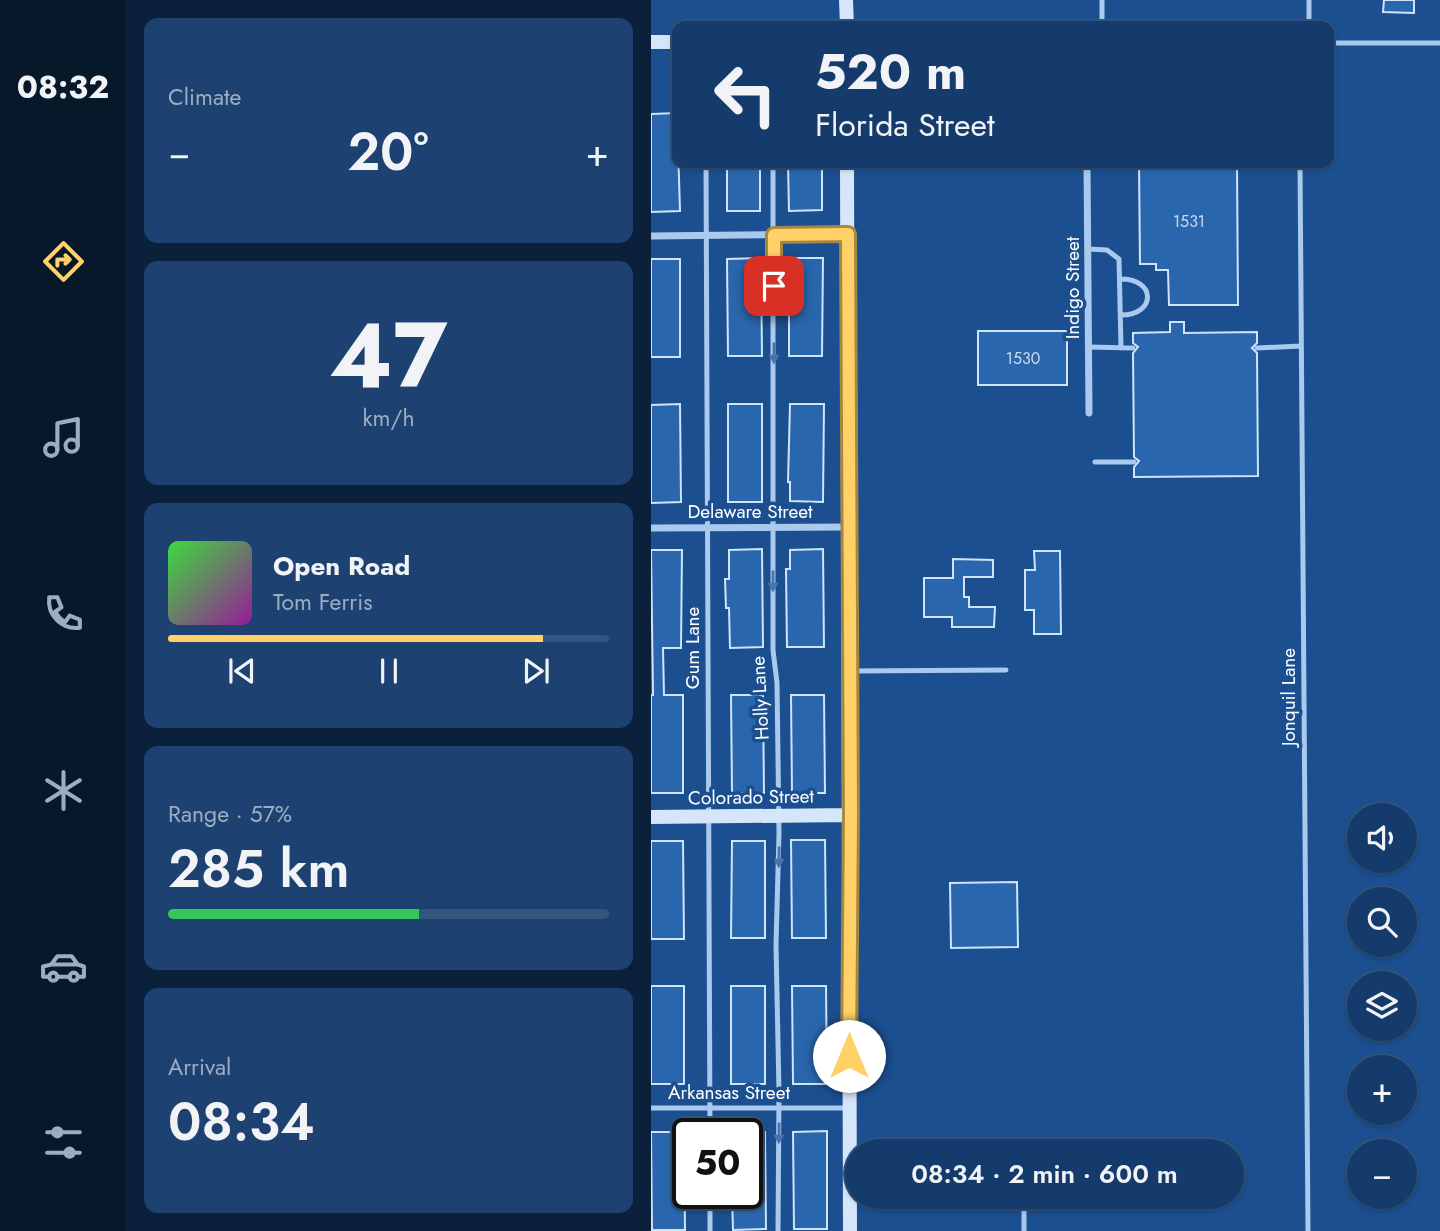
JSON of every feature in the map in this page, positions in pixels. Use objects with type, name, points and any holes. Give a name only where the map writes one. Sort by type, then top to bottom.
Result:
[{"type":"main road","points":[[846,0],[846,21]]},
{"type":"main road","points":[[651,42],[672,42]]},
{"type":"main road","points":[[847,168],[851,815],[850,1231]]},
{"type":"main road","name":"Colorado Street","points":[[651,817],[851,815]]},
{"type":"street","name":"Indigo Street","points":[[1087,168],[1089,412]]},
{"type":"street","points":[[651,236],[848,234]]},
{"type":"street","name":"Delaware Street","points":[[651,528],[849,527]]},
{"type":"lane","points":[[1102,0],[1102,21]]},
{"type":"lane","points":[[1309,0],[1309,21]]},
{"type":"lane","points":[[1334,43],[1440,43]]},
{"type":"lane","name":"Gum Lane","points":[[706,168],[709,1118]]},
{"type":"lane","name":"Holly Lane","points":[[773,168],[773,650],[777,683],[779,817],[776,945],[778,1231]]},
{"type":"lane","name":"Jonquil Lane","points":[[1300,168],[1308,1231]]},
{"type":"lane","points":[[1088,249],[1107,250],[1118,257],[1121,348]]},
{"type":"lane","points":[[1120,279],[1134,279],[1141,283],[1147,298],[1145,306],[1139,312],[1121,315]]},
{"type":"lane","points":[[1257,348],[1301,346]]},
{"type":"lane","points":[[1088,347],[1133,348]]},
{"type":"lane","points":[[1095,462],[1134,462]]},
{"type":"lane","points":[[850,671],[1006,670]]},
{"type":"lane","name":"Arkansas Street","points":[[651,1108],[849,1108]]},
{"type":"lane","points":[[710,1209],[710,1231]]},
{"type":"lane","points":[[1024,1209],[1024,1231]]},
{"type":"building","points":[[1384,0],[1414,0],[1414,13],[1383,12]]},
{"type":"building","points":[[672,113],[672,168],[679,168],[680,211],[651,212],[651,114]]},
{"type":"building","points":[[727,168],[760,168],[760,211],[727,211]]},
{"type":"building","points":[[788,168],[822,168],[822,210],[789,211]]},
{"type":"building","points":[[1139,168],[1237,168],[1238,305],[1169,305],[1168,270],[1156,270],[1156,264],[1140,264]]},
{"type":"building","points":[[761,258],[762,356],[728,356],[727,259]]},
{"type":"building","points":[[789,258],[823,258],[822,356],[789,356]]},
{"type":"building","points":[[651,259],[680,259],[680,357],[651,357]]},
{"type":"building","points":[[1170,322],[1184,322],[1184,333],[1257,332],[1257,343],[1252,348],[1257,353],[1258,476],[1134,477],[1134,467],[1139,461],[1134,457],[1133,353],[1138,347],[1133,343],[1133,333],[1170,332]]},
{"type":"building","points":[[978,331],[1067,331],[1067,385],[978,385]]},
{"type":"building","points":[[680,404],[681,502],[651,503],[651,405]]},
{"type":"building","points":[[728,404],[762,404],[762,502],[728,502]]},
{"type":"building","points":[[790,404],[824,404],[823,502],[790,501]]},
{"type":"building","points":[[762,549],[763,647],[730,648],[725,579],[729,579],[729,550]]},
{"type":"building","points":[[823,549],[824,647],[787,647],[786,569],[790,569],[790,550]]},
{"type":"building","points":[[651,550],[682,550],[681,648],[663,648],[664,695],[683,695],[683,793],[651,793]]},
{"type":"building","points":[[1034,551],[1060,551],[1061,634],[1034,634],[1034,610],[1025,610],[1025,570],[1035,570]]},
{"type":"building","points":[[953,559],[993,560],[993,577],[964,577],[964,597],[969,597],[969,607],[995,607],[994,627],[952,627],[952,617],[924,617],[924,578],[953,578]]},
{"type":"building","points":[[731,695],[763,695],[764,793],[732,793]]},
{"type":"building","points":[[791,695],[824,695],[825,793],[792,793]]},
{"type":"building","points":[[791,840],[825,840],[826,938],[792,938]]},
{"type":"building","points":[[651,841],[683,841],[684,939],[651,939]]},
{"type":"building","points":[[732,841],[765,841],[765,938],[731,938]]},
{"type":"building","points":[[1017,882],[1018,947],[951,948],[950,883]]},
{"type":"building","points":[[651,986],[684,986],[684,1084],[651,1084]]},
{"type":"building","points":[[731,986],[765,986],[765,1084],[731,1084]]},
{"type":"building","points":[[792,986],[826,986],[827,1084],[793,1084]]},
{"type":"building","points":[[827,1131],[827,1229],[794,1229],[793,1132]]},
{"type":"building","points":[[651,1132],[672,1132],[672,1209],[685,1209],[685,1230],[652,1230]]},
{"type":"building","points":[[765,1132],[766,1229],[733,1230],[732,1209],[763,1209]]},
{"type":"route","points":[[774,286],[774,235],[848,234],[851,815],[849,1056]]}]
